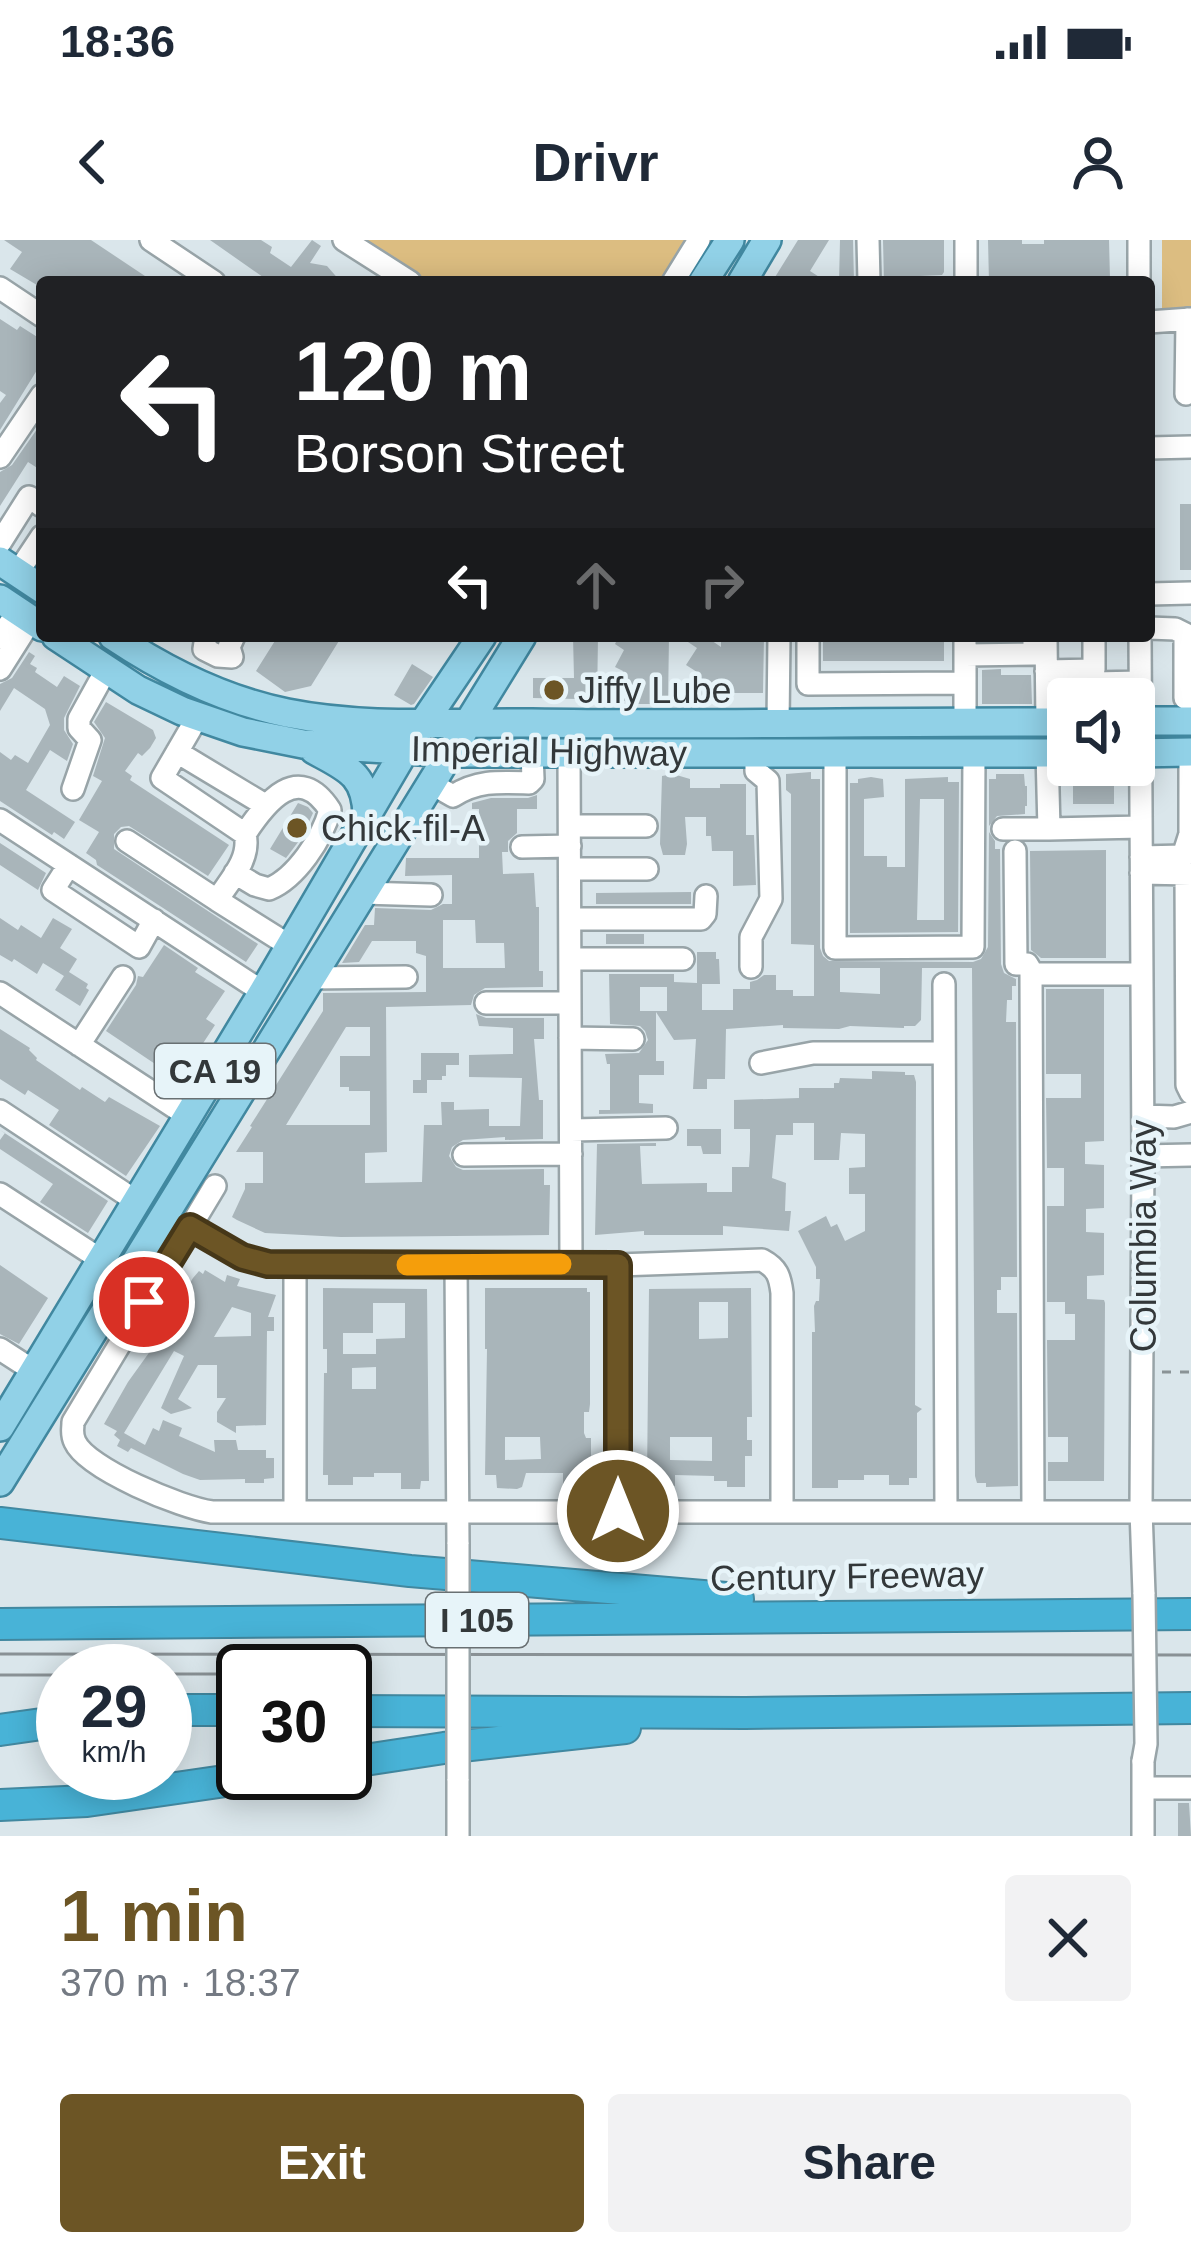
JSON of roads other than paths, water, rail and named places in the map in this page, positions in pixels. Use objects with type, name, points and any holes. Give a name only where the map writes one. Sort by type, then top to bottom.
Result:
[{"type":"highway","points":[[0,1523],[410,1571],[801,1604],[924,1608],[954,1614]]},
{"type":"highway","name":"Century Freeway","points":[[0,1624],[1191,1614]]},
{"type":"highway","points":[[0,1708],[36,1709]]},
{"type":"highway","points":[[372,1711],[1191,1708]]},
{"type":"highway","points":[[372,1759],[745,1713]]},
{"type":"highway","points":[[0,1730],[36,1725]]},
{"type":"highway","points":[[0,1805],[87,1801],[216,1782]]},
{"type":"main road","points":[[708,276],[730,240]]},
{"type":"main road","points":[[746,276],[767,240]]},
{"type":"main road","name":"Imperial Highway","points":[[64,642],[138,690],[243,732],[303,745],[452,753],[486,768],[532,753],[1047,753]]},
{"type":"main road","name":"Imperial Highway","points":[[131,642],[199,685],[264,707],[373,712],[425,723],[1047,722]]},
{"type":"main road","name":"CA 19","points":[[0,1427],[9,1392],[34,1371],[425,723],[453,664],[476,642]]},
{"type":"main road","name":"CA 19","points":[[0,1482],[518,642]]},
{"type":"main road","points":[[1155,722],[1191,721]]},
{"type":"main road","points":[[303,745],[348,768],[367,796],[367,815]]},
{"type":"main road","points":[[1155,753],[1191,752]]},
{"type":"street","points":[[151,240],[205,276]]},
{"type":"street","points":[[344,240],[401,276]]},
{"type":"street","points":[[677,276],[699,240]]},
{"type":"street","points":[[868,240],[869,276]]},
{"type":"street","points":[[966,240],[966,276]]},
{"type":"street","points":[[1139,240],[1139,276]]},
{"type":"street","points":[[0,288],[36,312]]},
{"type":"street","points":[[1155,322],[1189,319],[1186,394]]},
{"type":"street","points":[[0,457],[36,403]]},
{"type":"street","points":[[1155,448],[1191,447]]},
{"type":"street","points":[[0,543],[29,497],[36,502]]},
{"type":"street","points":[[1155,593],[1191,593]]},
{"type":"street","points":[[0,638],[29,619]]},
{"type":"street","points":[[0,669],[29,619]]},
{"type":"street","points":[[1155,628],[1188,630],[1185,698],[1191,698]]},
{"type":"street","points":[[199,685],[204,642]]},
{"type":"street","points":[[204,642],[218,656],[233,647]]},
{"type":"street","points":[[778,642],[774,666],[778,724]]},
{"type":"street","points":[[808,642],[808,724]]},
{"type":"street","points":[[1094,642],[1094,678]]},
{"type":"street","name":"Columbia Way","points":[[1140,642],[1140,678]]},
{"type":"street","points":[[965,722],[965,645],[1040,649],[1085,678]]},
{"type":"street","points":[[199,685],[233,647]]},
{"type":"street","points":[[74,789],[90,740],[79,728],[79,719],[106,670]]},
{"type":"street","points":[[808,684],[965,683]]},
{"type":"street","points":[[198,716],[162,778],[245,834],[245,858],[217,900]]},
{"type":"street","points":[[177,752],[265,805]]},
{"type":"street","points":[[1191,752],[1187,1085],[1191,1093]]},
{"type":"street","points":[[569,753],[571,1264]]},
{"type":"street","points":[[752,967],[751,937],[771,899],[768,782],[756,771],[755,753]]},
{"type":"street","points":[[836,753],[835,948],[973,947],[974,753]]},
{"type":"street","points":[[431,784],[452,796],[486,768]]},
{"type":"street","points":[[1049,829],[1054,786]]},
{"type":"street","name":"Columbia Way","points":[[1139,786],[1143,1836]]},
{"type":"street","points":[[235,872],[269,889],[281,884],[315,842],[330,810],[321,797],[301,787],[288,789],[265,805],[245,834]]},
{"type":"street","points":[[0,820],[263,992]]},
{"type":"street","points":[[522,847],[570,847],[646,826]]},
{"type":"street","points":[[1003,830],[1141,827]]},
{"type":"street","points":[[127,841],[290,946]]},
{"type":"street","points":[[570,847],[646,868]]},
{"type":"street","points":[[1015,851],[1016,964],[1028,964],[1033,974],[1033,1511]]},
{"type":"street","points":[[1141,871],[1188,860]]},
{"type":"street","points":[[362,893],[431,895]]},
{"type":"street","points":[[570,920],[701,919],[706,914],[706,896]]},
{"type":"street","points":[[570,959],[682,959]]},
{"type":"street","points":[[1033,974],[1142,974]]},
{"type":"street","points":[[79,1045],[123,977]]},
{"type":"street","points":[[310,978],[406,977]]},
{"type":"street","points":[[944,984],[946,1511]]},
{"type":"street","points":[[0,993],[188,1116]]},
{"type":"street","points":[[487,1003],[570,1003]]},
{"type":"street","points":[[571,1038],[633,1039]]},
{"type":"street","points":[[761,1064],[813,1053],[944,1053]]},
{"type":"street","points":[[0,1111],[136,1201]]},
{"type":"street","points":[[1143,1116],[1185,1117]]},
{"type":"street","points":[[571,1130],[666,1128]]},
{"type":"street","points":[[464,1155],[571,1154]]},
{"type":"street","points":[[1143,1156],[1191,1155]]},
{"type":"street","points":[[215,1186],[73,1422],[79,1448],[98,1463],[179,1504],[212,1513],[1191,1512]]},
{"type":"street","points":[[0,1194],[98,1264]]},
{"type":"street","points":[[0,1210],[98,1264]]},
{"type":"street","points":[[190,1227],[242,1257],[268,1264],[618,1265],[762,1260],[781,1278],[782,1511]]},
{"type":"street","points":[[456,1264],[458,1836]]},
{"type":"street","points":[[295,1265],[295,1513]]},
{"type":"street","points":[[618,1265],[618,1511]]},
{"type":"street","points":[[0,1349],[34,1371]]},
{"type":"street","points":[[1143,1788],[1191,1788]]},
{"type":"tram line","points":[[0,1654],[1191,1655]]},
{"type":"tram line","points":[[192,1674],[216,1674]]},
{"type":"tram line","points":[[0,1675],[36,1675]]},
{"type":"place","name":"Jiffy Lube","points":[[554,690]]},
{"type":"place","name":"Chick-fil-A","points":[[297,828]]}]
